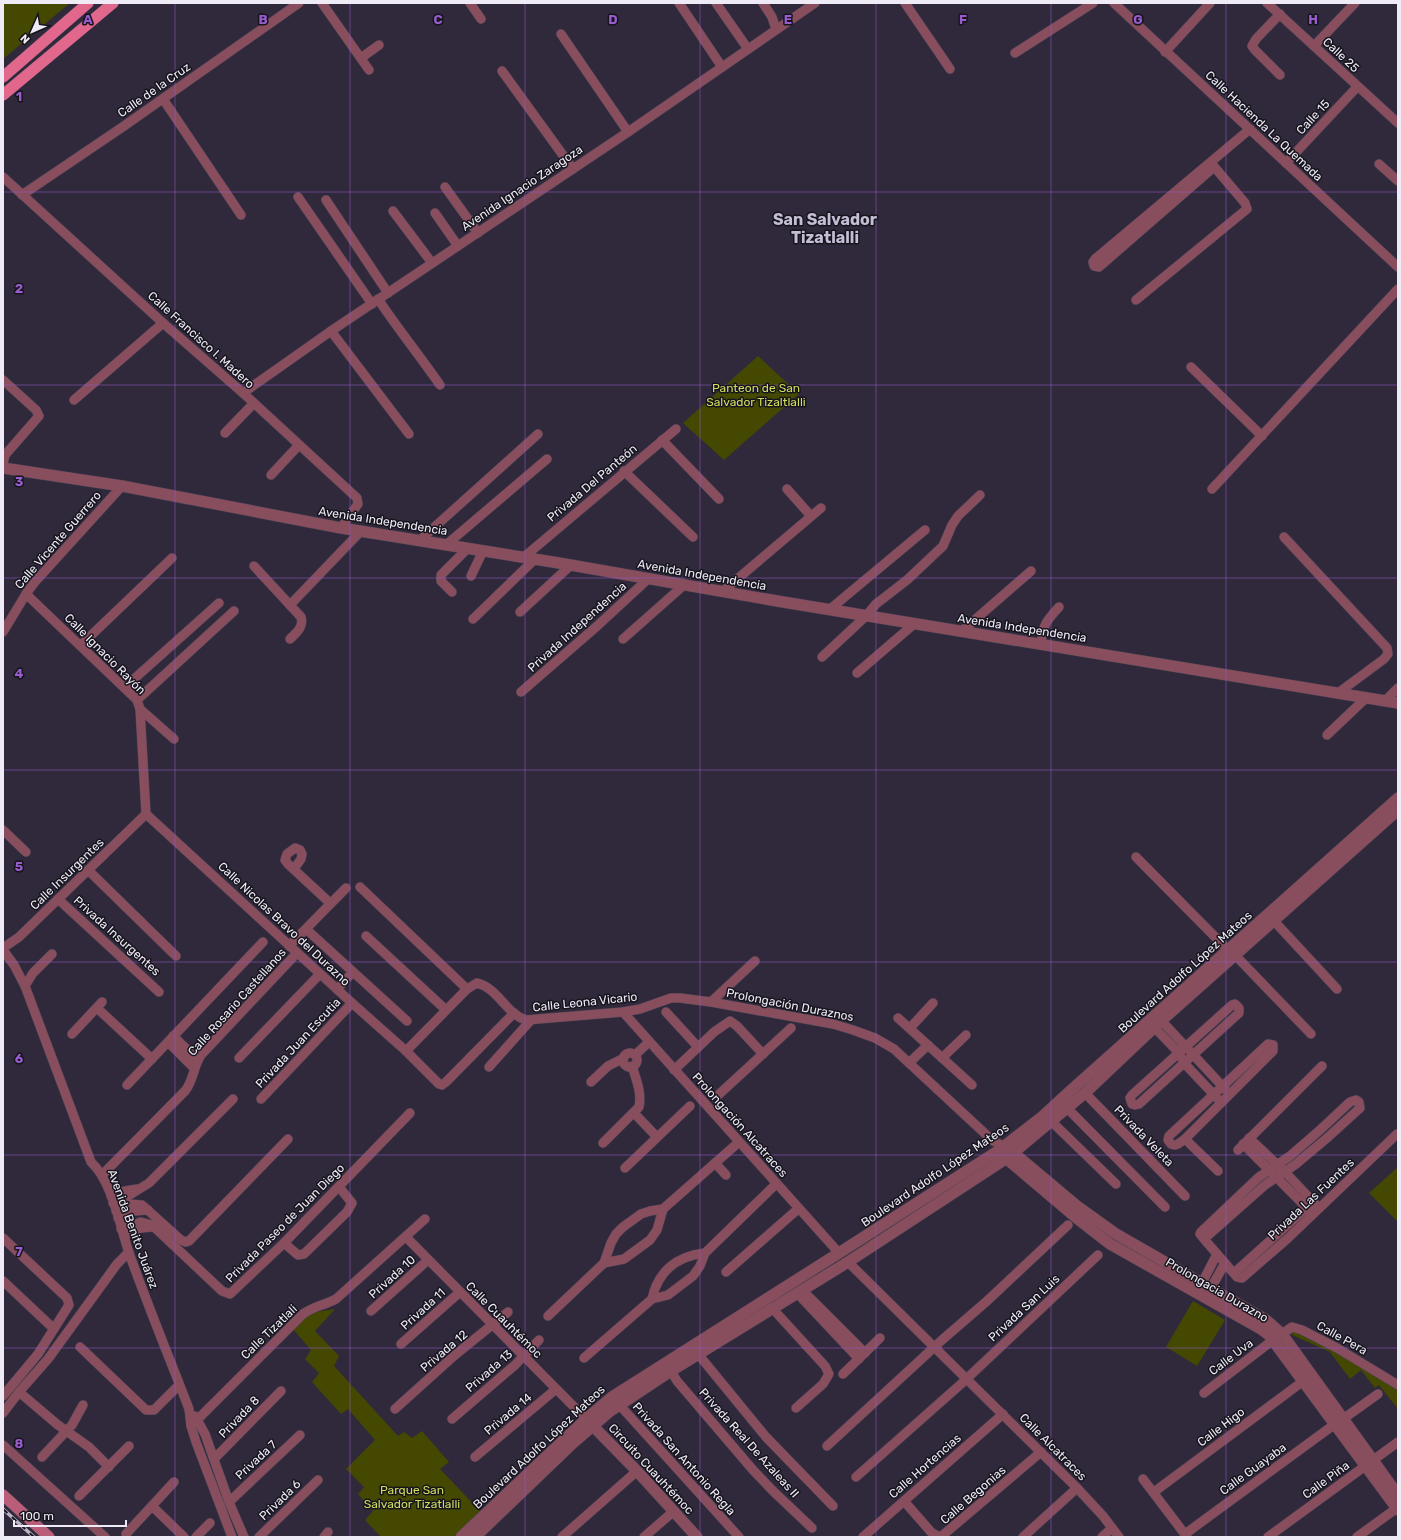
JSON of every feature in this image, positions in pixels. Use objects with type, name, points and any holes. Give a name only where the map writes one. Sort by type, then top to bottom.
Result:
[{"type":"main road","points":[[3,77],[88,3]]},
{"type":"main road","points":[[3,95],[113,3]]},
{"type":"main road","points":[[3,1495],[49,1537]]},
{"type":"street","name":"Calle de la Cruz","points":[[22,196],[299,3]]},
{"type":"street","points":[[322,3],[369,70]]},
{"type":"street","points":[[470,3],[481,18]]},
{"type":"street","points":[[679,3],[722,67]]},
{"type":"street","points":[[716,3],[748,49]]},
{"type":"street","points":[[763,3],[772,17],[776,29]]},
{"type":"street","name":"Avenida Ignacio Zaragoza","points":[[243,393],[375,301],[628,132],[815,3]]},
{"type":"street","points":[[905,3],[950,69]]},
{"type":"street","points":[[1015,53],[1082,6],[1093,3]]},
{"type":"street","name":"Calle Hacienda La Quemada","points":[[1114,3],[1398,267]]},
{"type":"street","points":[[1165,52],[1210,3]]},
{"type":"street","name":"Calle 25","points":[[1267,3],[1398,123]]},
{"type":"street","points":[[1314,46],[1355,3]]},
{"type":"street","points":[[1280,14],[1256,39],[1252,46],[1280,75]]},
{"type":"street","points":[[561,34],[628,132]]},
{"type":"street","points":[[361,58],[379,45]]},
{"type":"street","points":[[502,71],[573,169]]},
{"type":"street","name":"Calle 15","points":[[1286,163],[1357,87]]},
{"type":"street","points":[[163,99],[241,214]]},
{"type":"street","points":[[1148,218],[1098,267],[1094,266],[1093,262],[1095,259],[1148,218],[1212,165],[1250,129]]},
{"type":"street","points":[[1379,164],[1398,182]]},
{"type":"street","points":[[1136,300],[1247,209],[1245,203],[1212,165]]},
{"type":"street","name":"Calle Francisco I. Madero","points":[[3,177],[22,196],[163,323],[254,403],[358,500],[358,504],[341,528]]},
{"type":"street","points":[[445,187],[478,233]]},
{"type":"street","points":[[298,197],[375,301],[420,355],[440,385]]},
{"type":"street","points":[[326,200],[388,293]]},
{"type":"street","points":[[393,210],[432,263]]},
{"type":"street","points":[[435,213],[458,246]]},
{"type":"street","points":[[1212,489],[1398,289]]},
{"type":"street","points":[[74,400],[163,323]]},
{"type":"street","points":[[331,331],[409,434]]},
{"type":"street","points":[[1191,367],[1262,436]]},
{"type":"street","points":[[3,380],[36,410],[39,416],[5,455],[3,464]]},
{"type":"street","points":[[225,433],[254,403]]},
{"type":"street","name":"Privada Del Panteón","points":[[524,557],[624,471],[676,429]]},
{"type":"street","points":[[419,541],[538,434]]},
{"type":"street","points":[[662,440],[719,498]]},
{"type":"street","points":[[271,475],[299,445]]},
{"type":"street","points":[[446,544],[547,459]]},
{"type":"street","name":"Avenida Independencia","points":[[3,468],[122,486],[341,528],[446,544],[829,610],[1398,703]]},
{"type":"street","points":[[624,471],[693,537]]},
{"type":"street","name":"Calle Vicente Guerrero","points":[[3,632],[26,594],[49,566],[122,486]]},
{"type":"street","points":[[787,489],[811,516]]},
{"type":"street","points":[[822,657],[866,616],[876,604],[907,580],[943,546],[958,516],[980,495]]},
{"type":"street","points":[[722,592],[821,508]]},
{"type":"street","points":[[829,610],[925,530]]},
{"type":"street","points":[[290,605],[361,531]]},
{"type":"street","points":[[1284,537],[1387,648],[1388,654],[1384,659],[1338,693]]},
{"type":"street","points":[[452,592],[441,581],[441,575],[468,548]]},
{"type":"street","points":[[471,576],[483,551]]},
{"type":"street","points":[[81,645],[172,558]]},
{"type":"street","points":[[473,619],[535,559]]},
{"type":"street","points":[[520,612],[571,565]]},
{"type":"street","points":[[254,566],[300,617],[302,622],[299,629],[290,639]]},
{"type":"street","points":[[962,631],[1031,571]]},
{"type":"street","name":"Privada Independencia","points":[[521,692],[596,627],[648,579]]},
{"type":"street","points":[[623,639],[684,585]]},
{"type":"street","name":"Calle Ignacio Rayón","points":[[26,594],[125,687],[139,704],[146,814]]},
{"type":"street","points":[[125,687],[218,603]]},
{"type":"street","points":[[1041,644],[1042,632],[1046,621],[1059,607]]},
{"type":"street","points":[[174,739],[139,704],[234,611]]},
{"type":"street","points":[[857,673],[914,624]]},
{"type":"street","points":[[1385,701],[1398,688]]},
{"type":"street","points":[[1327,735],[1366,698]]},
{"type":"street","name":"Boulevard Adolfo López Mateos","points":[[461,1537],[589,1422],[615,1401],[839,1253],[1001,1149],[1157,1021],[1398,798]]},
{"type":"street","name":"Boulevard Adolfo López Mateos","points":[[1232,953],[1274,922],[1398,810]]},
{"type":"street","name":"Calle Insurgentes","points":[[3,949],[19,936],[146,814]]},
{"type":"street","name":"Calle Nicolas Bravo del Durazno","points":[[146,814],[289,946],[406,1051],[436,1082],[442,1085],[446,1082],[514,1012]]},
{"type":"street","points":[[3,830],[26,852]]},
{"type":"street","points":[[1136,857],[1311,1034]]},
{"type":"street","points":[[294,869],[330,903]]},
{"type":"street","points":[[88,870],[176,956]]},
{"type":"street","points":[[360,887],[467,989],[406,1051]]},
{"type":"street","points":[[289,946],[346,888]]},
{"type":"street","name":"Privada Insurgentes","points":[[58,899],[159,992]]},
{"type":"street","points":[[1274,922],[1337,989]]},
{"type":"street","points":[[306,929],[407,1021]]},
{"type":"street","points":[[366,936],[446,1010]]},
{"type":"street","points":[[127,1086],[263,942]]},
{"type":"street","name":"Avenida Benito Juárez","points":[[3,949],[14,965],[25,986],[91,1162],[102,1175],[179,1385],[194,1422],[214,1459],[222,1484],[244,1537]]},
{"type":"street","name":"Calle Rosario Castellanos","points":[[102,1175],[185,1091],[192,1079],[196,1064],[298,953]]},
{"type":"street","points":[[25,986],[33,973],[52,954]]},
{"type":"street","points":[[711,1002],[755,961]]},
{"type":"street","points":[[337,989],[353,972]]},
{"type":"street","points":[[239,1058],[320,974]]},
{"type":"street","name":"Calle Leona Vicario","points":[[467,989],[477,983],[486,986],[522,1019],[531,1020],[623,1012],[640,1009],[671,998],[711,1002]]},
{"type":"street","name":"Prolongación Duraznos","points":[[711,1002],[833,1024],[875,1038],[894,1049],[1001,1149]]},
{"type":"street","name":"Privada Juan Escutia","points":[[261,1099],[352,1003]]},
{"type":"street","points":[[910,1028],[933,1003]]},
{"type":"street","points":[[1235,1004],[1238,1006],[1240,1010],[1239,1013],[1193,1055],[1139,1104],[1134,1105],[1130,1102],[1132,1095],[1232,1005],[1235,1004]]},
{"type":"street","points":[[72,1034],[99,1005],[152,1059]]},
{"type":"street","name":"Prolongación Alcatraces","points":[[623,1012],[839,1253]]},
{"type":"street","points":[[666,1012],[698,1047]]},
{"type":"street","points":[[898,1018],[972,1085]]},
{"type":"street","points":[[489,1067],[531,1020]]},
{"type":"street","points":[[674,1070],[717,1029],[730,1021],[737,1026],[762,1054]]},
{"type":"street","points":[[1157,1021],[1182,1050],[1193,1055],[1230,1094]]},
{"type":"street","name":"Boulevard Adolfo López Mateos","points":[[615,1401],[671,1371],[800,1292],[1010,1156],[1085,1093],[1157,1021]]},
{"type":"street","points":[[715,1098],[791,1028]]},
{"type":"street","points":[[942,1058],[966,1035]]},
{"type":"street","points":[[171,1039],[196,1064]]},
{"type":"street","points":[[635,1055],[649,1042]]},
{"type":"street","points":[[1268,1044],[1273,1045],[1273,1051],[1230,1094],[1185,1139],[1175,1145],[1169,1142],[1168,1136],[1268,1044]]},
{"type":"street","points":[[909,1063],[928,1045]]},
{"type":"street","points":[[1182,1050],[1184,1063],[1221,1102]]},
{"type":"street","points":[[591,1082],[608,1066],[624,1058],[628,1054],[635,1055]]},
{"type":"street","points":[[632,1066],[637,1061],[635,1055]]},
{"type":"street","points":[[624,1058],[626,1065],[632,1066]]},
{"type":"street","points":[[603,1143],[639,1107],[639,1089],[632,1066]]},
{"type":"street","points":[[1313,1208],[1274,1167],[1243,1144],[1322,1066]]},
{"type":"street","name":"Privada Veleta","points":[[1085,1093],[1185,1196]]},
{"type":"street","points":[[114,1207],[126,1190],[140,1189],[153,1180],[233,1099]]},
{"type":"street","points":[[1356,1100],[1359,1102],[1360,1106],[1358,1111],[1327,1138],[1202,1236],[1259,1177],[1274,1167],[1320,1130],[1350,1102],[1356,1100]]},
{"type":"street","points":[[625,1168],[690,1106]]},
{"type":"street","points":[[1068,1108],[1165,1207]]},
{"type":"street","name":"Privada Paseo de Juan Diego","points":[[123,1233],[141,1222],[148,1223],[155,1227],[227,1294],[233,1293],[284,1243],[410,1113]]},
{"type":"street","points":[[634,1113],[657,1137]]},
{"type":"street","points":[[1052,1122],[1116,1184]]},
{"type":"street","points":[[1320,1130],[1327,1138]]},
{"type":"street","name":"Privada Las Fuentes","points":[[1225,1263],[1237,1276],[1397,1134]]},
{"type":"street","points":[[114,1207],[134,1204],[142,1205],[181,1240],[184,1242],[189,1241],[288,1139]]},
{"type":"street","points":[[1185,1139],[1218,1171]]},
{"type":"street","points":[[604,1263],[624,1259],[650,1240],[657,1230],[663,1209],[739,1142]]},
{"type":"street","name":"Prolongacia Durazno","points":[[1001,1149],[1078,1220],[1206,1285],[1266,1320],[1339,1422],[1370,1463],[1398,1495]]},
{"type":"street","points":[[715,1163],[726,1176]]},
{"type":"street","points":[[584,1358],[652,1299],[668,1295],[693,1276],[700,1266],[705,1253],[776,1184]]},
{"type":"street","points":[[284,1243],[298,1255],[304,1254],[347,1212],[352,1203],[339,1187]]},
{"type":"street","points":[[726,1272],[798,1208]]},
{"type":"street","points":[[548,1316],[604,1263],[611,1243],[616,1234],[623,1227],[641,1214],[663,1209]]},
{"type":"street","name":"Calle Tizatlali","points":[[194,1422],[303,1314],[310,1309],[336,1299],[425,1219]]},
{"type":"street","points":[[827,1446],[987,1301],[1068,1225]]},
{"type":"street","points":[[1202,1236],[1225,1263],[1206,1285]]},
{"type":"street","name":"Calle Cuauhtémoc","points":[[406,1237],[589,1422]]},
{"type":"street","name":"Prolongacia Durazno","points":[[1113,1239],[1260,1329],[1277,1337],[1302,1382],[1324,1401]]},
{"type":"street","points":[[3,1396],[38,1354],[68,1307],[68,1300],[5,1243]]},
{"type":"street","points":[[3,1413],[48,1359],[117,1264],[129,1252]]},
{"type":"street","points":[[652,1299],[654,1288],[659,1279],[668,1270],[681,1259],[690,1254],[705,1253]]},
{"type":"street","points":[[1206,1285],[1217,1254]]},
{"type":"street","name":"Privada San Luis","points":[[967,1378],[1098,1255]]},
{"type":"street","name":"Privada 10","points":[[371,1311],[428,1260]]},
{"type":"street","name":"Calle Alcatraces","points":[[848,1262],[936,1347],[1077,1488],[1119,1537]]},
{"type":"street","points":[[3,1281],[54,1329]]},
{"type":"street","name":"Privada 11","points":[[401,1344],[460,1292]]},
{"type":"street","points":[[800,1292],[862,1356]]},
{"type":"street","points":[[772,1308],[825,1366],[829,1374],[823,1384],[796,1408]]},
{"type":"street","name":"Privada 12","points":[[395,1410],[455,1355],[508,1312]]},
{"type":"street","name":"Calle Pera","points":[[1277,1337],[1292,1327],[1302,1330],[1337,1348],[1398,1385]]},
{"type":"street","name":"Calle Uva","points":[[1204,1393],[1277,1337]]},
{"type":"street","points":[[843,1374],[880,1338]]},
{"type":"street","name":"Privada 13","points":[[452,1418],[504,1375],[539,1340]]},
{"type":"street","points":[[80,1347],[146,1410],[154,1410],[179,1385]]},
{"type":"street","points":[[698,1354],[766,1437],[833,1506]]},
{"type":"street","name":"Privada Real De Azaleas II","points":[[671,1371],[677,1381],[753,1470],[812,1528]]},
{"type":"street","points":[[856,1477],[967,1378]]},
{"type":"street","name":"Calle Higo","points":[[1154,1492],[1302,1382]]},
{"type":"street","name":"Privada 14","points":[[475,1457],[556,1390]]},
{"type":"street","points":[[20,1391],[28,1402],[33,1404],[89,1447],[109,1467]]},
{"type":"street","name":"Privada 8","points":[[214,1459],[281,1391]]},
{"type":"street","name":"Calle Guayaba","points":[[1186,1535],[1378,1394]]},
{"type":"street","name":"Privada San Antonio Regla","points":[[615,1401],[739,1537]]},
{"type":"street","points":[[42,1457],[67,1431],[76,1419],[82,1405]]},
{"type":"street","name":"Calle Hortencias","points":[[863,1537],[1003,1414]]},
{"type":"street","name":"Avenida Benito Juárez","points":[[194,1422],[213,1487],[232,1537]]},
{"type":"street","name":"Boulevard Adolfo López Mateos","points":[[475,1537],[589,1422]]},
{"type":"street","name":"Circuito Cuauhtémoc","points":[[589,1422],[637,1471],[697,1537]]},
{"type":"street","name":"Privada 7","points":[[229,1502],[300,1435]]},
{"type":"street","name":"Calle Piña","points":[[1268,1537],[1398,1442]]},
{"type":"street","points":[[3,1445],[105,1537]]},
{"type":"street","points":[[79,1496],[129,1446]]},
{"type":"street","name":"Calle Begonias","points":[[904,1501],[931,1532],[939,1537],[1041,1452]]},
{"type":"street","name":"Prolongacia Durazno","points":[[1370,1463],[1397,1509]]},
{"type":"street","points":[[562,1537],[637,1471]]},
{"type":"street","points":[[1143,1479],[1186,1535]]},
{"type":"street","name":"Privada 6","points":[[259,1537],[318,1480]]},
{"type":"street","points":[[126,1534],[174,1482]]},
{"type":"street","points":[[213,1487],[222,1484]]},
{"type":"street","points":[[1023,1537],[1077,1488]]},
{"type":"street","points":[[152,1506],[184,1537]]},
{"type":"street","points":[[1357,1537],[1397,1509]]},
{"type":"street","points":[[644,1537],[674,1511]]},
{"type":"street","points":[[196,1537],[210,1523]]},
{"type":"street","points":[[1102,1537],[1112,1528]]},
{"type":"green space","points":[[3,3],[70,3],[3,59]]},
{"type":"green space","name":"Panteon de San Salvador Tizaltlalli","points":[[758,356],[799,394],[724,460],[683,423]]},
{"type":"green space","points":[[1398,1167],[1398,1222],[1369,1193]]},
{"type":"green space","points":[[1193,1301],[1225,1320],[1197,1366],[1166,1347]]},
{"type":"green space","name":"Parque San Salvador Tizatlalli","points":[[335,1309],[315,1331],[339,1356],[334,1366],[398,1436],[404,1432],[412,1438],[422,1431],[449,1462],[440,1469],[482,1513],[454,1537],[381,1537],[365,1520],[373,1511],[358,1494],[364,1487],[346,1469],[375,1440],[348,1409],[341,1414],[312,1382],[319,1373],[305,1359],[311,1350],[293,1329],[309,1313]]},
{"type":"green space","points":[[1295,1330],[1300,1331],[1398,1388],[1398,1409],[1379,1385],[1375,1388],[1361,1370],[1350,1379],[1330,1352],[1290,1334]]},
{"type":"railway","points":[[3,1509],[34,1537]]},
{"type":"district","name":"San Salvador Tizatlalli","points":[[825,228]]}]
